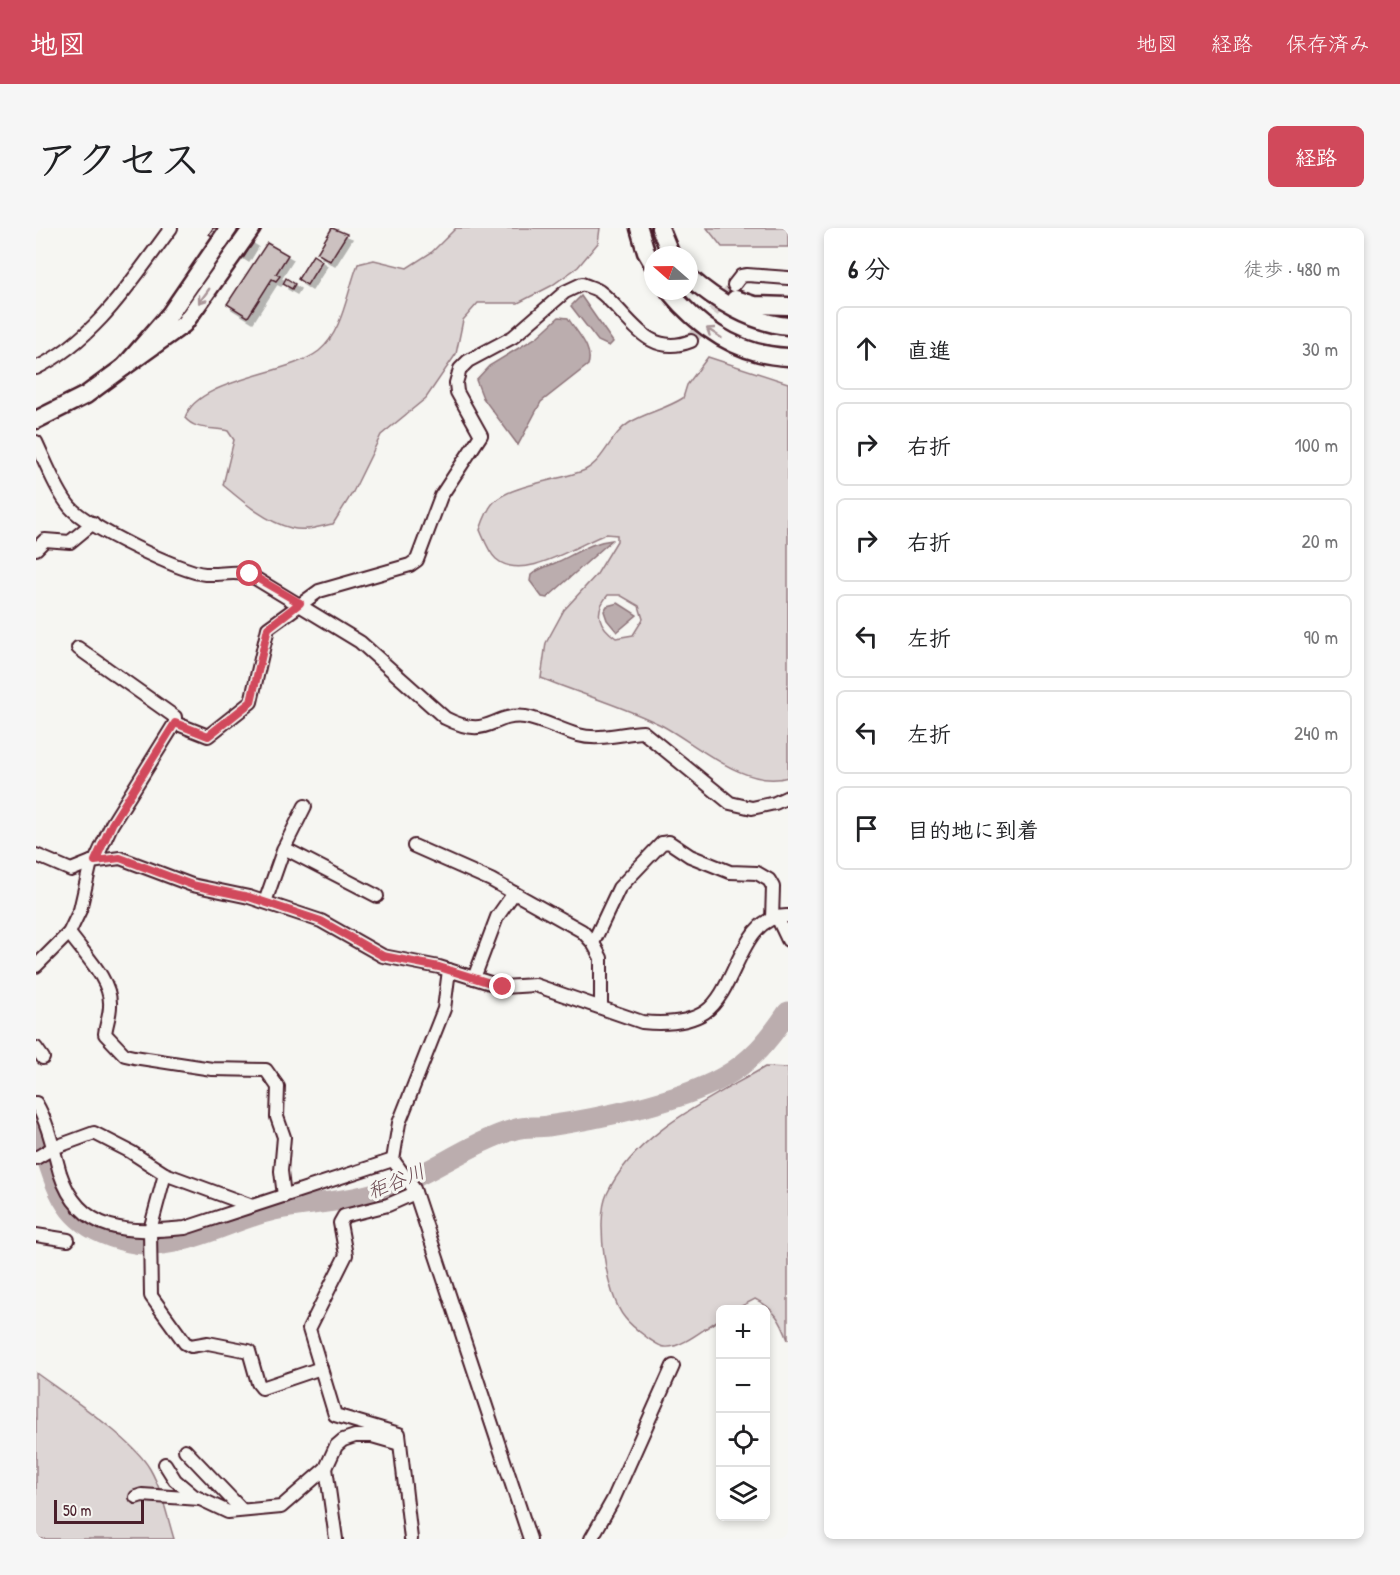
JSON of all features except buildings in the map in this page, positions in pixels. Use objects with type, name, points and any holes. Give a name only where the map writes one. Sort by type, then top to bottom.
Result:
[{"type":"highway","points":[[124,367],[170,314],[229,228]]},
{"type":"highway","points":[[38,420],[87,395],[184,324],[252,228]]},
{"type":"highway","points":[[639,228],[644,246]]},
{"type":"highway","points":[[660,228],[667,246]]},
{"type":"highway","points":[[698,278],[706,285],[738,301],[754,305],[788,306]]},
{"type":"highway","points":[[698,284],[720,300],[750,315],[788,326]]},
{"type":"highway","points":[[676,300],[687,313],[714,334],[788,366]]},
{"type":"highway","points":[[736,345],[774,357],[788,357]]},
{"type":"street","points":[[36,368],[56,358],[99,322],[171,228]]},
{"type":"street","points":[[734,285],[741,276],[747,275],[788,278]]},
{"type":"street","points":[[175,723],[208,736],[251,702],[268,628],[300,603],[319,591],[410,565],[417,560],[441,496],[481,435],[457,392],[456,383],[460,369],[468,361],[513,337],[574,286],[582,284],[599,291],[650,339],[665,345],[679,346],[691,341]]},
{"type":"street","points":[[36,442],[40,461],[69,507],[93,524],[125,542],[190,570],[205,574],[235,570],[250,574],[360,642],[445,718],[453,722],[477,729],[523,717],[588,737],[643,732],[652,737],[730,803],[752,808],[775,803],[788,797]]},
{"type":"street","points":[[36,549],[45,540],[70,542],[93,524]]},
{"type":"street","points":[[36,966],[69,933],[80,910],[93,862],[112,824],[175,723],[175,717],[78,648]]},
{"type":"street","points":[[265,902],[284,848],[305,806]]},
{"type":"street","points":[[592,943],[619,888],[662,843],[669,842],[690,856],[730,872],[757,873],[769,880],[788,940]]},
{"type":"street","points":[[414,846],[514,893],[582,931],[601,958],[601,1007]]},
{"type":"street","points":[[284,848],[377,896]]},
{"type":"street","points":[[36,855],[70,870],[93,862],[120,858],[192,885],[265,902],[321,921],[383,956],[449,970],[503,987],[535,985],[642,1022],[684,1021],[704,1013],[718,1000],[751,937],[765,921],[779,917]]},
{"type":"street","points":[[474,978],[497,917],[514,893]]},
{"type":"street","points":[[69,933],[100,976],[109,993],[110,1005],[105,1034],[125,1054],[212,1069],[266,1070],[278,1087],[277,1117],[284,1137],[281,1171],[284,1196]]},
{"type":"street","points":[[449,970],[444,1009],[399,1123],[393,1160],[414,1191],[530,1539]]},
{"type":"street","points":[[36,1103],[49,1130],[52,1148],[66,1188],[84,1213],[108,1227],[150,1230],[185,1228],[393,1160]]},
{"type":"street","points":[[36,1158],[52,1148],[94,1133],[131,1152],[165,1174],[252,1206]]},
{"type":"street","points":[[165,1174],[150,1230],[151,1296],[185,1343],[191,1346],[208,1344],[249,1351],[258,1383],[262,1388],[321,1368]]},
{"type":"street","points":[[411,1539],[399,1434],[336,1415],[309,1329],[346,1255],[340,1223],[344,1216],[388,1205],[414,1191]]},
{"type":"street","points":[[36,1235],[68,1240]]},
{"type":"street","points":[[591,1539],[614,1500],[673,1366]]},
{"type":"street","points":[[165,1464],[175,1480],[201,1499],[228,1512],[281,1507],[326,1468],[336,1446],[355,1436],[372,1436],[400,1444]]},
{"type":"street","points":[[185,1450],[242,1510]]},
{"type":"street","points":[[326,1468],[336,1539]]},
{"type":"street","points":[[136,1497],[142,1495],[201,1499]]},
{"type":"shaded area","points":[[456,228],[600,228],[598,243],[578,267],[551,286],[518,303],[478,303],[463,320],[456,354],[426,398],[381,435],[353,492],[333,524],[302,529],[291,528],[272,521],[238,498],[223,485],[234,440],[228,431],[199,427],[189,422],[185,418],[193,405],[206,394],[224,386],[287,366],[319,351],[334,333],[339,322],[358,264],[374,260],[407,268],[432,252]]},
{"type":"shaded area","points":[[707,228],[788,228],[788,247],[722,247]]},
{"type":"shaded area","points":[[581,296],[613,342],[609,346],[598,341],[571,306]]},
{"type":"shaded area","points":[[559,317],[568,318],[583,340],[589,352],[588,365],[541,402],[518,445],[483,398],[476,380],[489,366],[537,337]]},
{"type":"shaded area","points":[[708,357],[788,383],[788,777],[772,779],[755,777],[738,771],[661,725],[541,678],[546,643],[564,610],[597,574],[617,541],[617,535],[606,534],[550,560],[520,567],[507,565],[496,559],[480,530],[489,508],[502,496],[524,487],[575,474],[592,466],[622,428],[683,398],[687,385]],"holes":[[[608,595],[620,595],[639,606],[643,619],[633,635],[616,638],[605,629],[599,613]]]},
{"type":"shaded area","points":[[612,540],[547,598],[542,597],[530,581],[531,575],[540,569],[590,546]]},
{"type":"shaded area","points":[[618,603],[637,615],[617,632],[607,620],[604,611],[607,606]]},
{"type":"shaded area","points":[[765,1067],[788,1068],[788,1340],[783,1327],[770,1310],[770,1305],[764,1305],[755,1299],[744,1305],[716,1305],[716,1322],[678,1345],[661,1346],[627,1321],[612,1293],[602,1239],[602,1221],[607,1194],[620,1172],[636,1153],[655,1135],[698,1105]]},
{"type":"shaded area","points":[[36,1373],[98,1418],[141,1457],[158,1486],[174,1539],[36,1539]]},
{"type":"waterway","name":"秬谷川","points":[[36,1124],[59,1191],[74,1214],[96,1231],[111,1237],[147,1244],[166,1243],[184,1240],[274,1210],[349,1199],[379,1192],[409,1180],[500,1134],[516,1129],[544,1127],[589,1119],[683,1095],[722,1078],[742,1065],[766,1041],[788,1012]]},
{"type":"tunnel","points":[[691,341],[734,285]]},
{"type":"route","points":[[250,574],[300,603],[268,628],[257,685],[251,702],[208,736],[192,732],[175,723],[112,824],[95,861],[120,858],[192,885],[249,897],[321,921],[383,956],[439,967],[503,987]]}]
